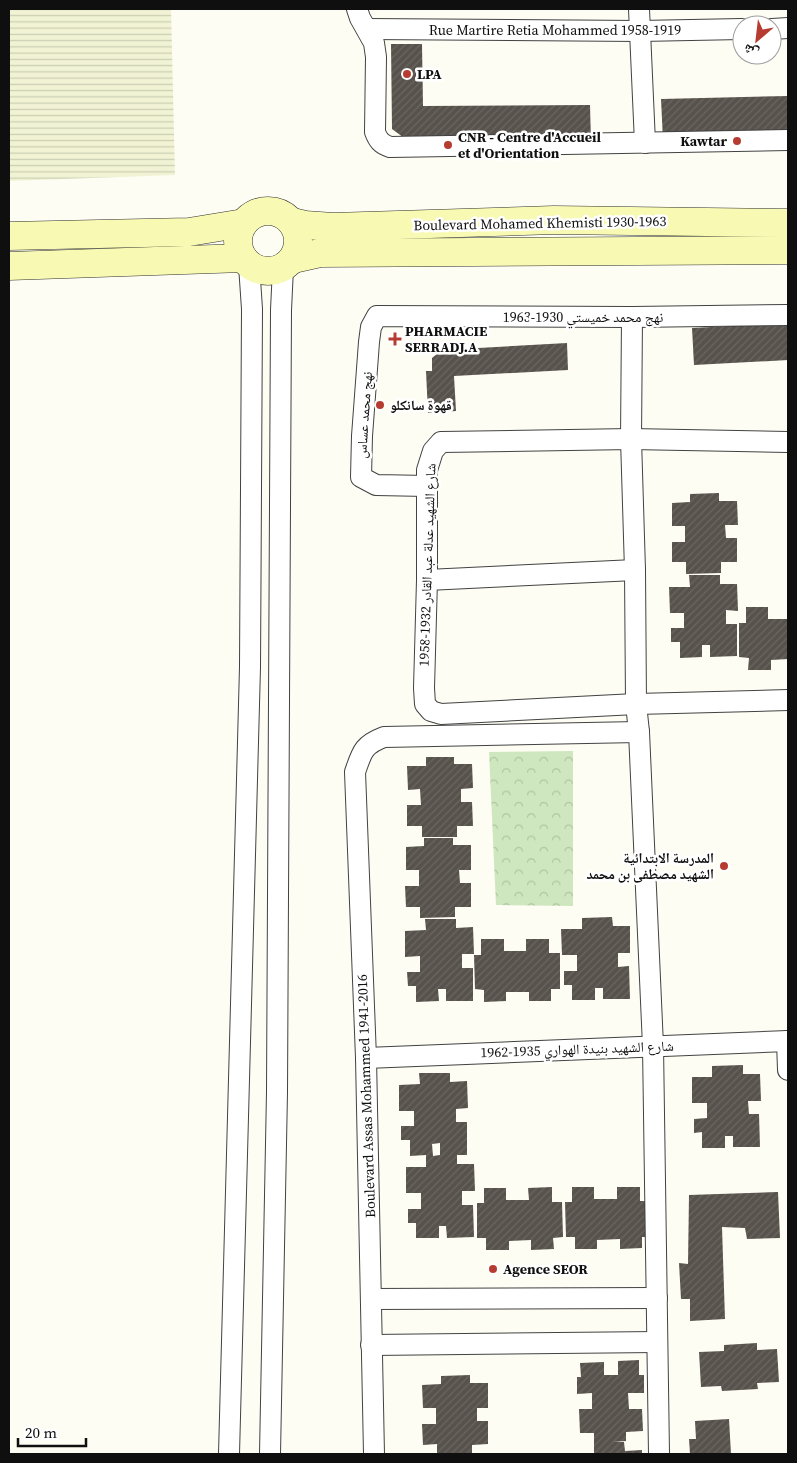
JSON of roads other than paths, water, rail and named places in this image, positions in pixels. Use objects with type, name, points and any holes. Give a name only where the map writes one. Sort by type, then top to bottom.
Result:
[{"type":"main road","name":"Boulevard Mohamed Khemisti 1930-1963","points":[[9,236],[189,232],[244,222],[264,211],[279,213],[292,222],[333,227],[554,220],[788,223]]},
{"type":"main road","points":[[244,222],[238,240],[240,253],[246,262]]},
{"type":"main road","points":[[288,264],[296,254],[299,240],[298,233],[292,222]]},
{"type":"main road","name":"Boulevard Mohamed Khemisti 1930-1963","points":[[9,266],[246,262],[262,271],[276,271],[288,264],[320,253],[788,250]]},
{"type":"street","points":[[357,9],[374,44],[376,57],[375,132],[377,139],[390,147],[788,140]]},
{"type":"street","points":[[640,9],[645,143]]},
{"type":"street","name":"Rue Martire Retia Mohammed 1958-1919","points":[[367,29],[640,31],[732,29]]},
{"type":"street","points":[[228,1454],[250,667],[252,309],[246,262]]},
{"type":"street","points":[[270,1454],[278,1092],[281,369],[288,264]]},
{"type":"street","name":"نهج محمد خميستي 1930-1963","points":[[377,316],[632,317],[788,315]]},
{"type":"street","name":"نهج محمد عساس","points":[[377,316],[372,327],[369,342],[361,477],[376,485],[427,486]]},
{"type":"street","points":[[632,317],[631,440],[635,570],[636,704],[639,732],[653,1046],[659,1454]]},
{"type":"street","name":"شارع الشهيد عدلة عبد القادر 1932-1958","points":[[636,704],[441,714],[431,712],[425,704],[424,688],[427,486],[429,461],[432,451],[441,442],[631,440],[788,442]]},
{"type":"street","points":[[427,580],[635,570]]},
{"type":"street","points":[[636,704],[788,700]]},
{"type":"street","name":"Boulevard Assas Mohammed 1941-2016","points":[[374,1454],[366,1058],[355,772],[362,754],[370,742],[384,737],[639,732]]},
{"type":"street","points":[[788,1041],[788,1070]]},
{"type":"street","name":"شارع الشهيد بنيدة الهواري 1935-1962","points":[[366,1058],[788,1041]]},
{"type":"street","points":[[371,1299],[657,1298]]},
{"type":"street","points":[[371,1345],[657,1342]]},
{"type":"place","name":"LPA","points":[[407,74]]},
{"type":"place","name":"Kawtar","points":[[737,141]]},
{"type":"place","name":"CNR - Centre d'Accueil et d'Orientation","points":[[448,145]]},
{"type":"place","name":"PHARMACIE SERRADJ.A","points":[[395,339]]},
{"type":"place","name":"قهوة سانكلو","points":[[380,405]]},
{"type":"place","name":"المدرسة الابتدائية الشهيد مصطفى بن محمد","points":[[724,866]]},
{"type":"place","name":"Agence SEOR","points":[[493,1269]]}]
